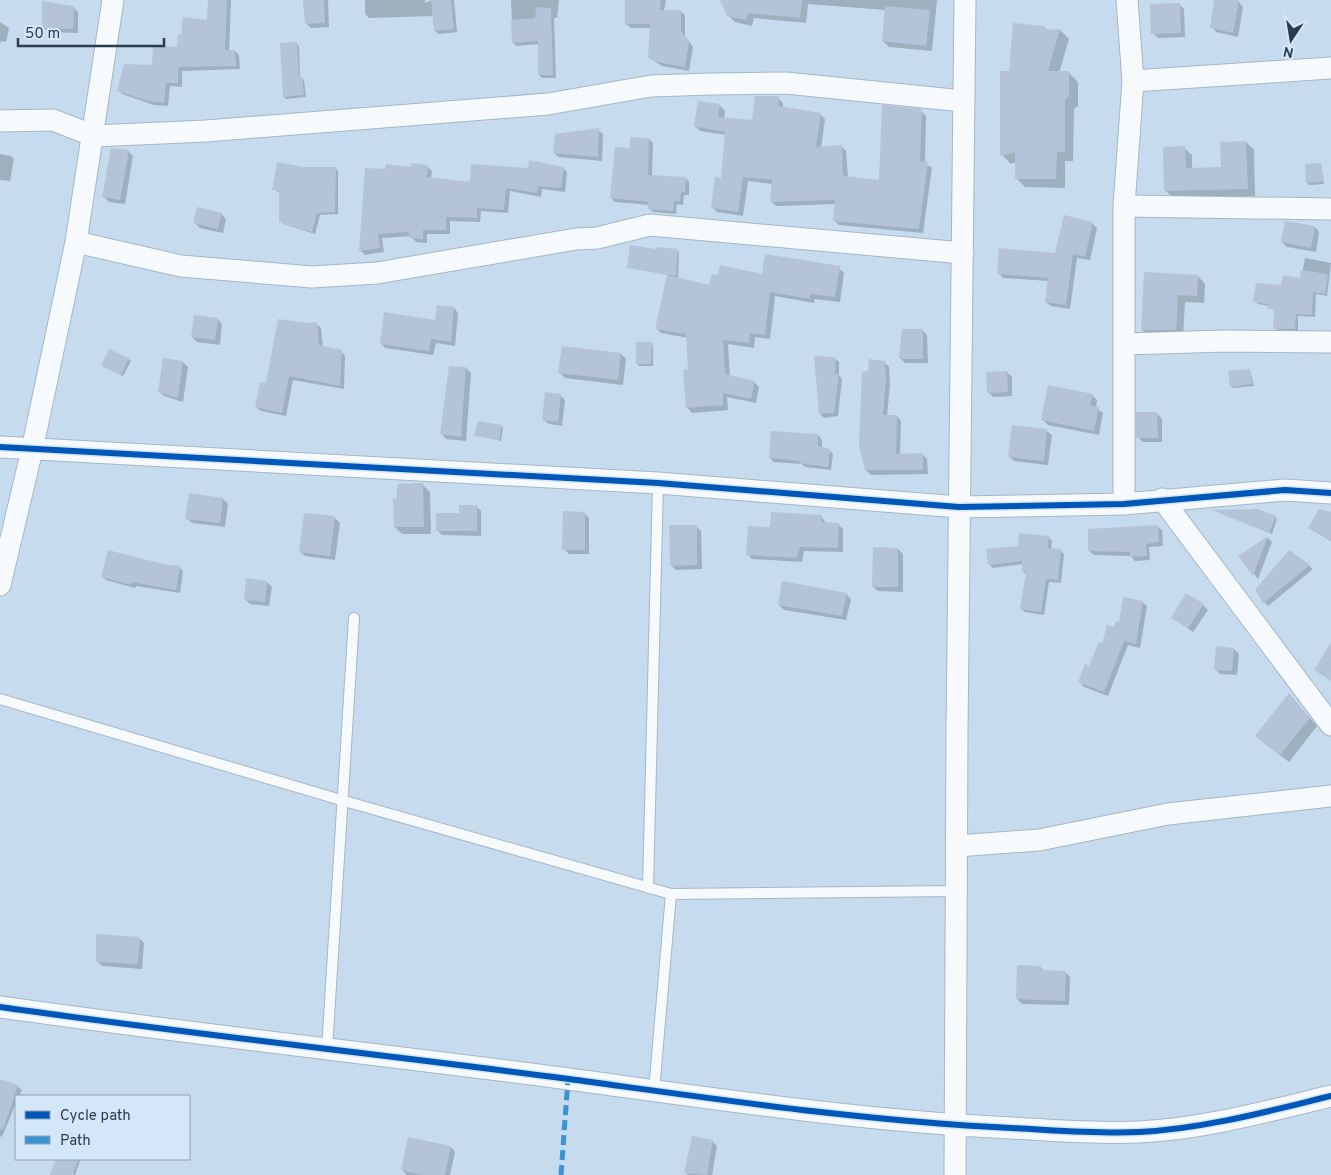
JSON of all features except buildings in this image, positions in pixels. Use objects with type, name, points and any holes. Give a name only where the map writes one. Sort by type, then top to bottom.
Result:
[{"type":"street","points":[[0,585],[32,450],[76,242],[94,136],[113,0]]},
{"type":"street","points":[[956,1175],[957,846],[965,0]]},
{"type":"street","points":[[1124,504],[1124,206],[1133,81],[1127,0]]},
{"type":"street","points":[[1133,81],[1331,68]]},
{"type":"street","points":[[0,121],[53,120],[94,136],[206,131],[548,104],[651,86],[786,83],[963,101]]},
{"type":"street","points":[[1124,206],[1331,209]]},
{"type":"street","points":[[76,242],[182,266],[312,277],[377,272],[576,239],[597,238],[650,225],[963,253]]},
{"type":"street","points":[[1125,344],[1225,341],[1331,342]]},
{"type":"street","points":[[0,447],[658,483],[960,507],[1124,504],[1162,499],[1285,490],[1331,493]]},
{"type":"street","points":[[1162,499],[1331,724]]},
{"type":"street","points":[[957,846],[1040,840],[1168,814],[1331,796]]},
{"type":"street","points":[[0,1007],[138,1027],[327,1049],[876,1119],[957,1126],[1093,1132],[1141,1132],[1186,1126],[1272,1110],[1331,1096]]},
{"type":"lane","points":[[648,888],[658,483]]},
{"type":"lane","points":[[327,1049],[341,800],[354,618]]},
{"type":"lane","points":[[0,699],[341,800],[671,894],[957,891]]},
{"type":"lane","points":[[654,1091],[671,894]]},
{"type":"marked path","points":[[561,1175],[568,1079]]},
{"type":"cycle path","points":[[0,447],[658,483],[959,507],[1124,504],[1285,490],[1331,493]]},
{"type":"cycle path","points":[[0,1007],[844,1115],[955,1125],[1091,1132],[1139,1132],[1212,1123],[1331,1096]]}]
